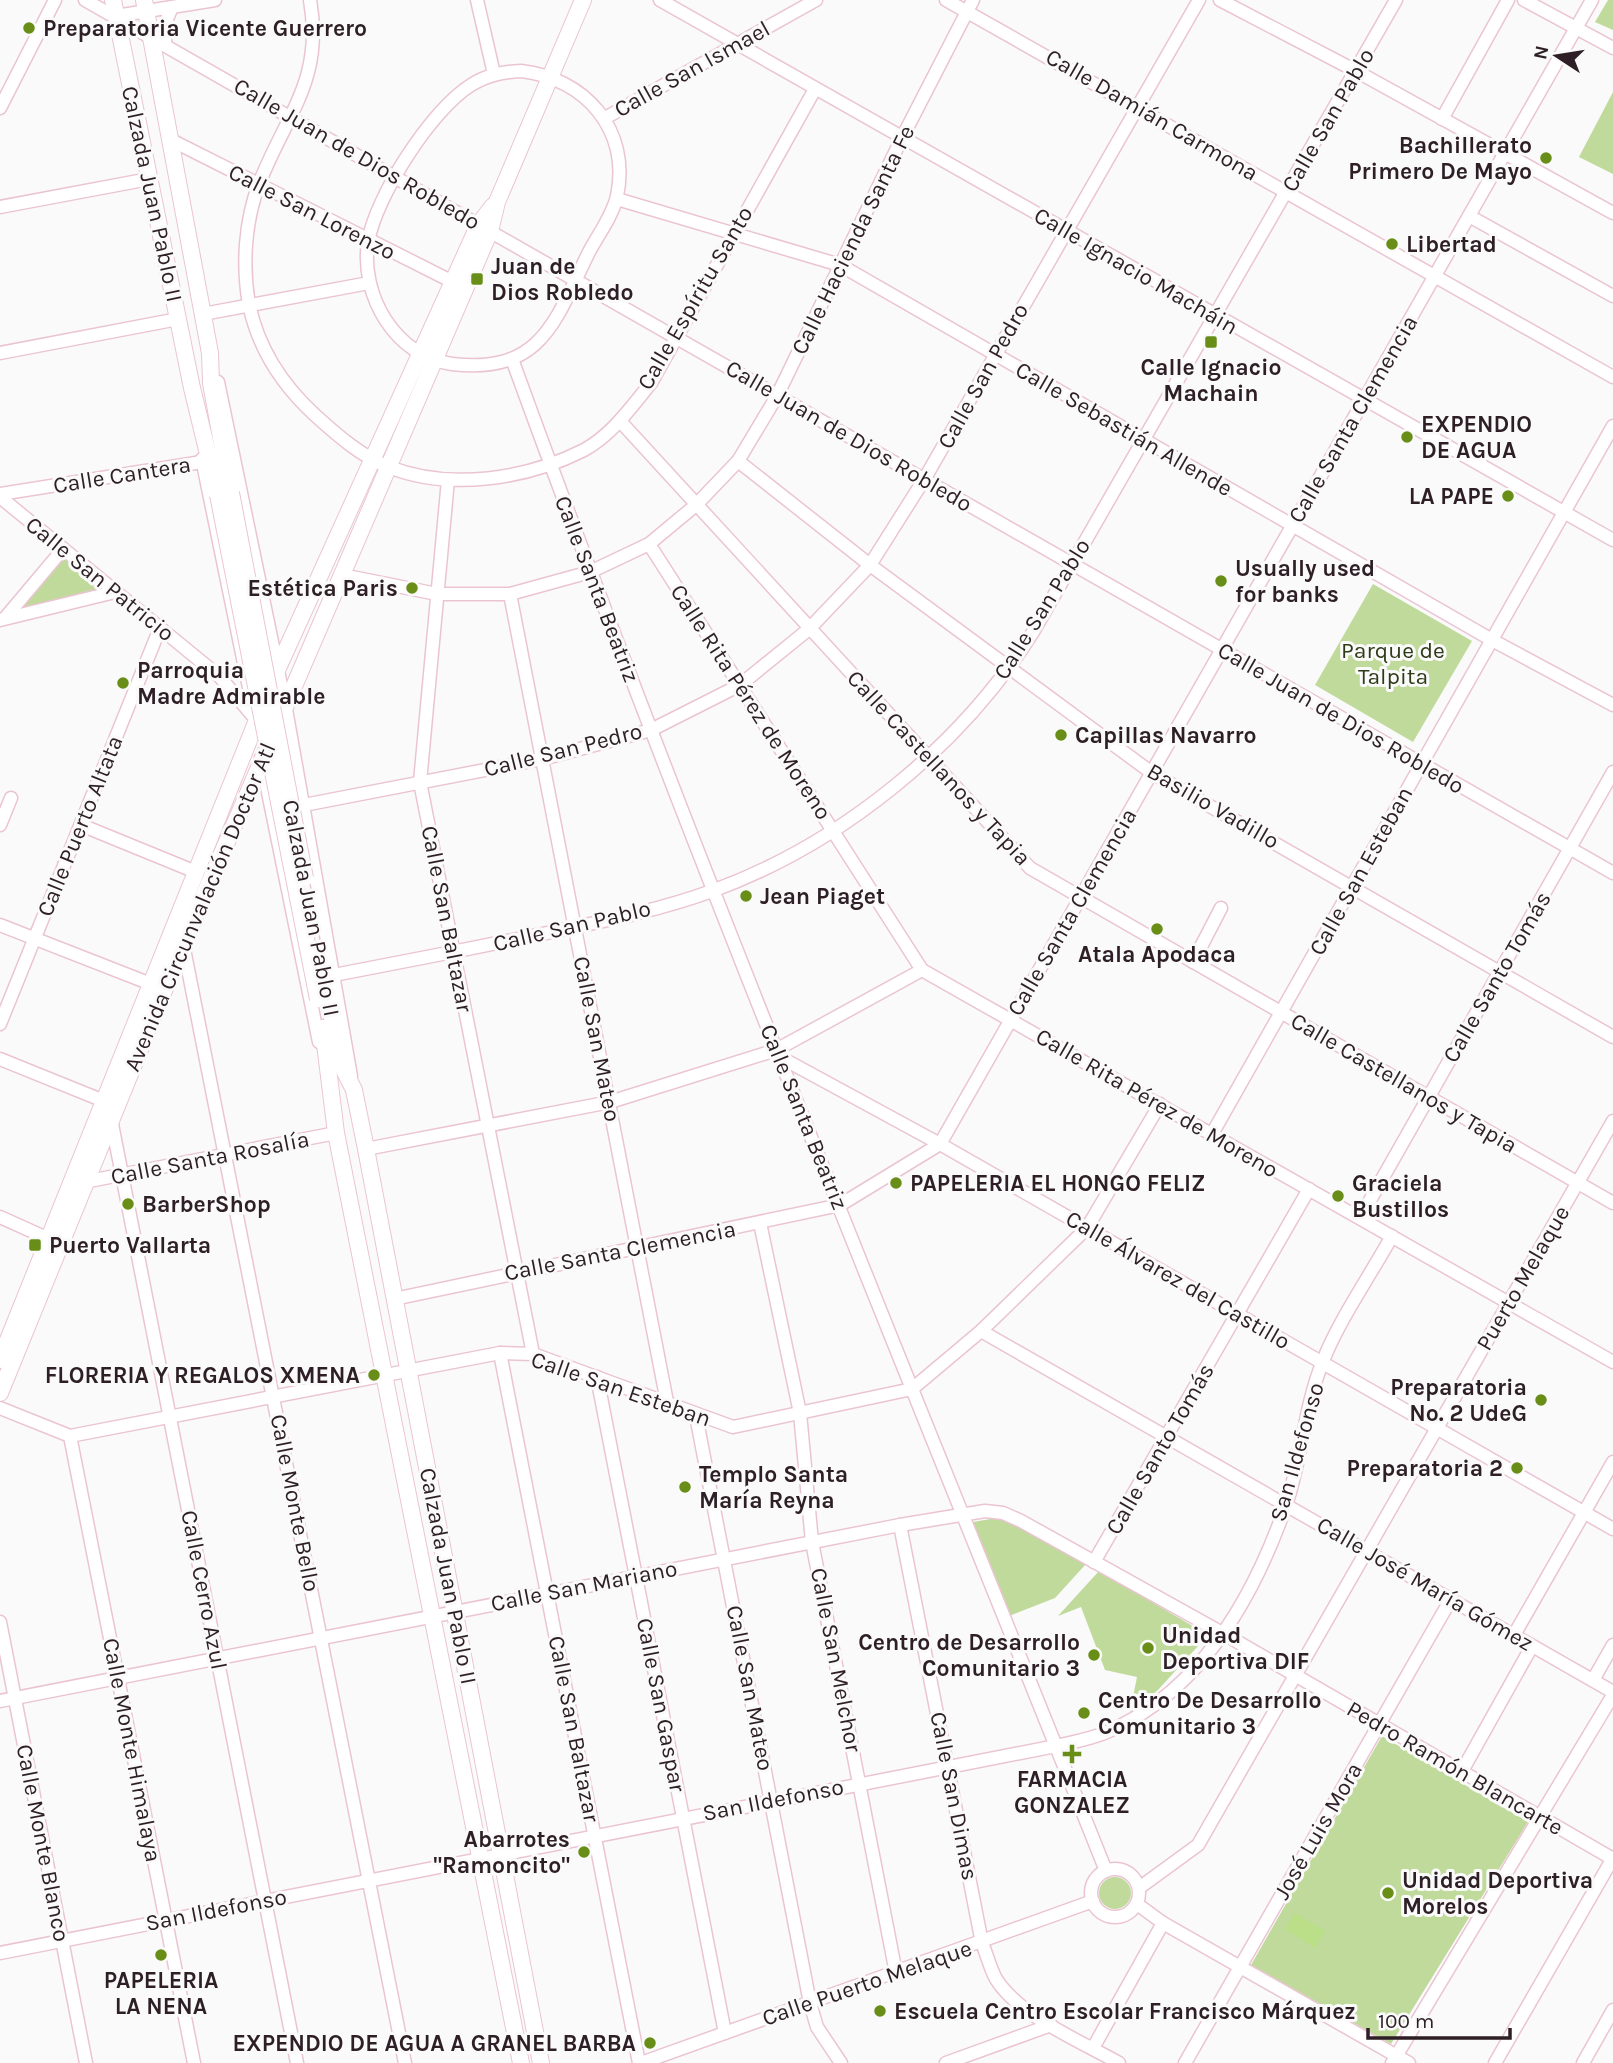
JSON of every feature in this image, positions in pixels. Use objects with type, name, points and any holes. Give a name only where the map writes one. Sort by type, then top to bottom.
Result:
[{"type":"main road","points":[[485,228],[583,0]]},
{"type":"main road","name":"Calzada Juan Pablo II","points":[[145,6],[210,353],[211,383],[225,494],[323,998],[341,1064],[354,1090],[366,1149],[541,2063]]},
{"type":"main road","name":"Calzada Juan Pablo II","points":[[115,8],[192,388],[225,494]]},
{"type":"main road","name":"Avenida Circunvalación Doctor Atl","points":[[0,1393],[12,1329],[84,1182],[183,944],[389,467],[453,282],[485,228]]},
{"type":"main road","name":"Avenida Circunvalación Doctor Atl","points":[[0,1360],[278,667],[373,459],[427,357],[485,228]]},
{"type":"main road","name":"Calzada Juan Pablo II","points":[[323,998],[330,1065],[330,1101],[521,2063]]},
{"type":"street","points":[[0,108],[55,0]]},
{"type":"street","name":"Calle Juan de Dios Robledo","points":[[85,0],[115,8],[150,35],[290,117],[1613,873]]},
{"type":"street","points":[[115,8],[172,7],[215,0]]},
{"type":"street","name":"Calle Espíritu Santo","points":[[310,0],[314,48],[309,77],[259,186],[247,241],[249,304],[268,357],[282,380],[333,432],[389,467],[448,480],[497,477],[551,465],[587,448],[620,421],[651,383],[815,89]]},
{"type":"street","points":[[477,0],[494,74]]},
{"type":"street","name":"Calle Ignacio Macháin","points":[[660,0],[1213,316],[1613,540]]},
{"type":"street","name":"Calle San Ismael","points":[[605,118],[816,0]]},
{"type":"street","name":"Calle Damián Carmona","points":[[946,0],[970,5],[1137,107],[1613,377]]},
{"type":"street","name":"Calle San Pedro","points":[[304,805],[542,759],[651,730],[740,685],[809,629],[870,565],[925,478],[1199,0]]},
{"type":"street","points":[[1220,0],[1356,71],[1613,213]]},
{"type":"street","name":"Calle San Pablo","points":[[334,975],[454,953],[645,912],[713,890],[775,863],[834,829],[928,758],[1010,667],[1396,0]]},
{"type":"street","points":[[1442,119],[1508,0]]},
{"type":"street","points":[[1524,0],[1613,48]]},
{"type":"street","name":"Calle Santa Clemencia","points":[[394,1299],[516,1271],[840,1205],[940,1144],[1592,0]]},
{"type":"street","name":"Calle Hacienda Santa Fe","points":[[342,575],[437,594],[510,594],[590,572],[649,544],[696,505],[738,461],[777,396],[902,138],[970,5]]},
{"type":"street","points":[[165,44],[165,24],[172,7]]},
{"type":"street","points":[[521,71],[551,77],[581,93],[605,118],[617,149],[617,199],[569,300],[546,334],[512,359],[474,365],[427,357],[389,327],[369,283],[369,241],[396,178],[444,108],[471,86],[494,74],[521,71]]},
{"type":"street","name":"Calle San Lorenzo","points":[[171,140],[453,282]]},
{"type":"street","points":[[0,207],[149,179]]},
{"type":"street","name":"Calle Sebastián Allende","points":[[617,199],[840,265],[1492,640],[1613,705]]},
{"type":"street","points":[[1469,216],[1613,296]]},
{"type":"street","points":[[203,314],[369,283]]},
{"type":"street","points":[[0,353],[178,319]]},
{"type":"street","name":"Calzada Juan Pablo II","points":[[210,353],[226,416],[278,667],[354,1090]]},
{"type":"street","name":"Calle Santa Beatriz","points":[[512,359],[590,572],[777,1053],[1106,1871]]},
{"type":"street","name":"Calzada Juan Pablo II","points":[[192,388],[202,462],[257,721],[262,761],[330,1101]]},
{"type":"street","name":"Calle Castellanos y Tapia","points":[[620,421],[1021,860],[1080,897],[1613,1203]]},
{"type":"street","name":"Calle San Esteban","points":[[1212,1134],[1613,426]]},
{"type":"street","name":"Basilio Vadillo","points":[[738,461],[870,565],[1152,773],[1613,1037]]},
{"type":"street","name":"Calle Cantera","points":[[0,496],[202,462]]},
{"type":"street","name":"Calle San Baltazar","points":[[448,480],[420,782],[533,1354]]},
{"type":"street","name":"Calle San Patricio","points":[[0,496],[229,685],[257,721]]},
{"type":"street","name":"Calle Rita Pérez de Moreno","points":[[649,544],[922,970],[1613,1362]]},
{"type":"street","points":[[2,619],[63,549]]},
{"type":"street","points":[[2,619],[116,592]]},
{"type":"street","name":"Calle San Mateo","points":[[510,594],[667,1402]]},
{"type":"street","name":"Calle Puerto Altata","points":[[0,1024],[160,628]]},
{"type":"street","points":[[239,642],[257,648],[271,636]]},
{"type":"street","points":[[267,785],[279,770],[298,773]]},
{"type":"street","name":"Calle Santo Tomás","points":[[1360,1218],[1613,772]]},
{"type":"street","points":[[0,825],[11,798]]},
{"type":"street","points":[[80,825],[196,872]]},
{"type":"street","points":[[1193,962],[1221,908]]},
{"type":"street","points":[[0,925],[151,984]]},
{"type":"street","name":"Calle Monte Bello","points":[[183,944],[405,2063]]},
{"type":"street","points":[[366,1149],[610,1102],[777,1053],[922,970]]},
{"type":"street","name":"Calle Álvarez del Castillo","points":[[777,1053],[1613,1529]]},
{"type":"street","points":[[0,1059],[104,1101]]},
{"type":"street","name":"Calle San Esteban","points":[[70,1436],[500,1353],[533,1354],[667,1402],[696,1416],[733,1427],[912,1389],[981,1331],[1087,1228],[1160,1104]]},
{"type":"street","name":"Calle Cerro Azul","points":[[110,1117],[298,2063]]},
{"type":"street","name":"Puerto Melaque","points":[[1139,1888],[1198,1845],[1613,1121]]},
{"type":"street","name":"Calle Santa Rosalía","points":[[84,1182],[336,1133]]},
{"type":"street","name":"Calle Santo Tomás","points":[[1094,1562],[1309,1189]]},
{"type":"street","points":[[0,1217],[49,1239]]},
{"type":"street","name":"Calle San Melchor","points":[[760,1223],[800,1413],[812,1542],[895,1973]]},
{"type":"street","name":"San Ildefonso","points":[[0,1953],[1056,1746],[1097,1736],[1141,1714],[1183,1682],[1224,1634],[1260,1568],[1287,1504],[1322,1361],[1392,1236]]},
{"type":"street","name":"Calle José María Gómez","points":[[981,1331],[1613,1693]]},
{"type":"street","name":"Calle San Baltazar","points":[[500,1353],[640,2063]]},
{"type":"street","name":"Calle San Gaspar","points":[[597,1377],[724,2033]]},
{"type":"street","points":[[0,1408],[70,1436]]},
{"type":"street","name":"Calle San Mateo","points":[[696,1416],[810,2003],[817,2026],[841,2063]]},
{"type":"street","name":"Calle Monte Himalaya","points":[[70,1436],[194,2063]]},
{"type":"street","points":[[1514,1635],[1613,1462]]},
{"type":"street","name":"Pedro Ramón Blancarte","points":[[962,1514],[985,1511],[1003,1513],[1224,1634],[1613,1859]]},
{"type":"street","name":"Calle San Mariano","points":[[0,1701],[962,1514]]},
{"type":"street","name":"Calle San Dimas","points":[[900,1525],[982,1943],[998,1981],[1018,2002],[1051,2025],[1119,2063]]},
{"type":"street","name":"José Luis Mora","points":[[1185,2063],[1451,1599]]},
{"type":"street","name":"Calle Monte Blanco","points":[[0,1622],[86,2063]]},
{"type":"street","points":[[1593,1680],[1613,1645]]},
{"type":"street","points":[[1462,1772],[1532,1646]]},
{"type":"street","points":[[1394,2059],[1613,1693]]},
{"type":"street","points":[[1495,2063],[1613,1859]]},
{"type":"street","points":[[1122,1870],[1136,1880],[1139,1888],[1136,1904],[1123,1916],[1113,1917],[1097,1909],[1093,1901],[1093,1883],[1106,1871],[1122,1870]]},
{"type":"street","name":"Calle Puerto Melaque","points":[[640,2063],[982,1943],[1093,1901]]},
{"type":"street","points":[[1136,1904],[1163,1923],[1394,2059],[1409,2063]]},
{"type":"street","points":[[1093,2048],[1163,1923]]},
{"type":"street","points":[[1583,2063],[1613,2010]]},
{"type":"street","points":[[946,2063],[1051,2025]]},
{"type":"green space","points":[[1608,0],[1613,0],[1613,30],[1595,22]]},
{"type":"green space","points":[[1613,92],[1613,174],[1579,157]]},
{"type":"green space","points":[[64,556],[104,589],[17,612]]},
{"type":"green space","name":"Parque de Talpita","points":[[1373,584],[1472,641],[1413,742],[1315,685]]},
{"type":"green space","points":[[996,1518],[1016,1524],[1086,1564],[1055,1598],[1009,1616],[973,1522]]},
{"type":"green space","name":"Unidad Deportiva DIF","points":[[1099,1571],[1208,1635],[1158,1690],[1130,1712],[1137,1677],[1105,1670],[1081,1607],[1058,1616]]},
{"type":"green space","name":"Unidad Deportiva Morelos","points":[[1382,1736],[1528,1822],[1391,2044],[1251,1965]]},
{"type":"green space","points":[[1115,1877],[1126,1882],[1131,1893],[1126,1904],[1115,1909],[1104,1904],[1099,1893],[1104,1882]]},
{"type":"shaded area","points":[[1295,1913],[1325,1931],[1315,1948],[1285,1929]]},
{"type":"place","name":"Preparatoria Vicente Guerrero","points":[[29,28]]},
{"type":"place","name":"Bachillerato Primero De Mayo","points":[[1546,158]]},
{"type":"place","name":"Libertad","points":[[1392,244]]},
{"type":"place","name":"Juan de Dios Robledo","points":[[477,279]]},
{"type":"place","name":"Calle Ignacio Machain","points":[[1211,342]]},
{"type":"place","name":"EXPENDIO DE AGUA","points":[[1407,437]]},
{"type":"place","name":"LA PAPE","points":[[1508,496]]},
{"type":"place","name":"Usually used for banks","points":[[1221,581]]},
{"type":"place","name":"Estética Paris","points":[[412,588]]},
{"type":"place","name":"Parroquia Madre Admirable","points":[[123,683]]},
{"type":"place","name":"Capillas Navarro","points":[[1061,735]]},
{"type":"place","name":"Jean Piaget","points":[[746,896]]},
{"type":"place","name":"Atala Apodaca","points":[[1157,929]]},
{"type":"place","name":"PAPELERIA EL HONGO FELIZ","points":[[896,1183]]},
{"type":"place","name":"Graciela Bustillos","points":[[1338,1196]]},
{"type":"place","name":"BarberShop","points":[[128,1204]]},
{"type":"place","name":"Puerto Vallarta","points":[[35,1245]]},
{"type":"place","name":"FLORERIA Y REGALOS XMENA","points":[[374,1375]]},
{"type":"place","name":"Preparatoria No. 2 UdeG","points":[[1541,1400]]},
{"type":"place","name":"Preparatoria 2","points":[[1517,1468]]},
{"type":"place","name":"Templo Santa María Reyna","points":[[685,1487]]},
{"type":"place","name":"Unidad Deportiva DIF","points":[[1148,1648]]},
{"type":"place","name":"Centro de Desarrollo Comunitario 3","points":[[1094,1655]]},
{"type":"place","name":"Centro De Desarrollo Comunitario 3","points":[[1084,1713]]},
{"type":"place","name":"FARMACIA GONZALEZ","points":[[1072,1754]]},
{"type":"place","name":"Abarrotes \"Ramoncito\"","points":[[584,1852]]},
{"type":"place","name":"Unidad Deportiva Morelos","points":[[1388,1893]]},
{"type":"place","name":"PAPELERIA LA NENA","points":[[161,1955]]},
{"type":"place","name":"Escuela Centro Escolar Francisco Márquez","points":[[880,2011]]},
{"type":"place","name":"EXPENDIO DE AGUA A GRANEL BARBA","points":[[650,2043]]}]
